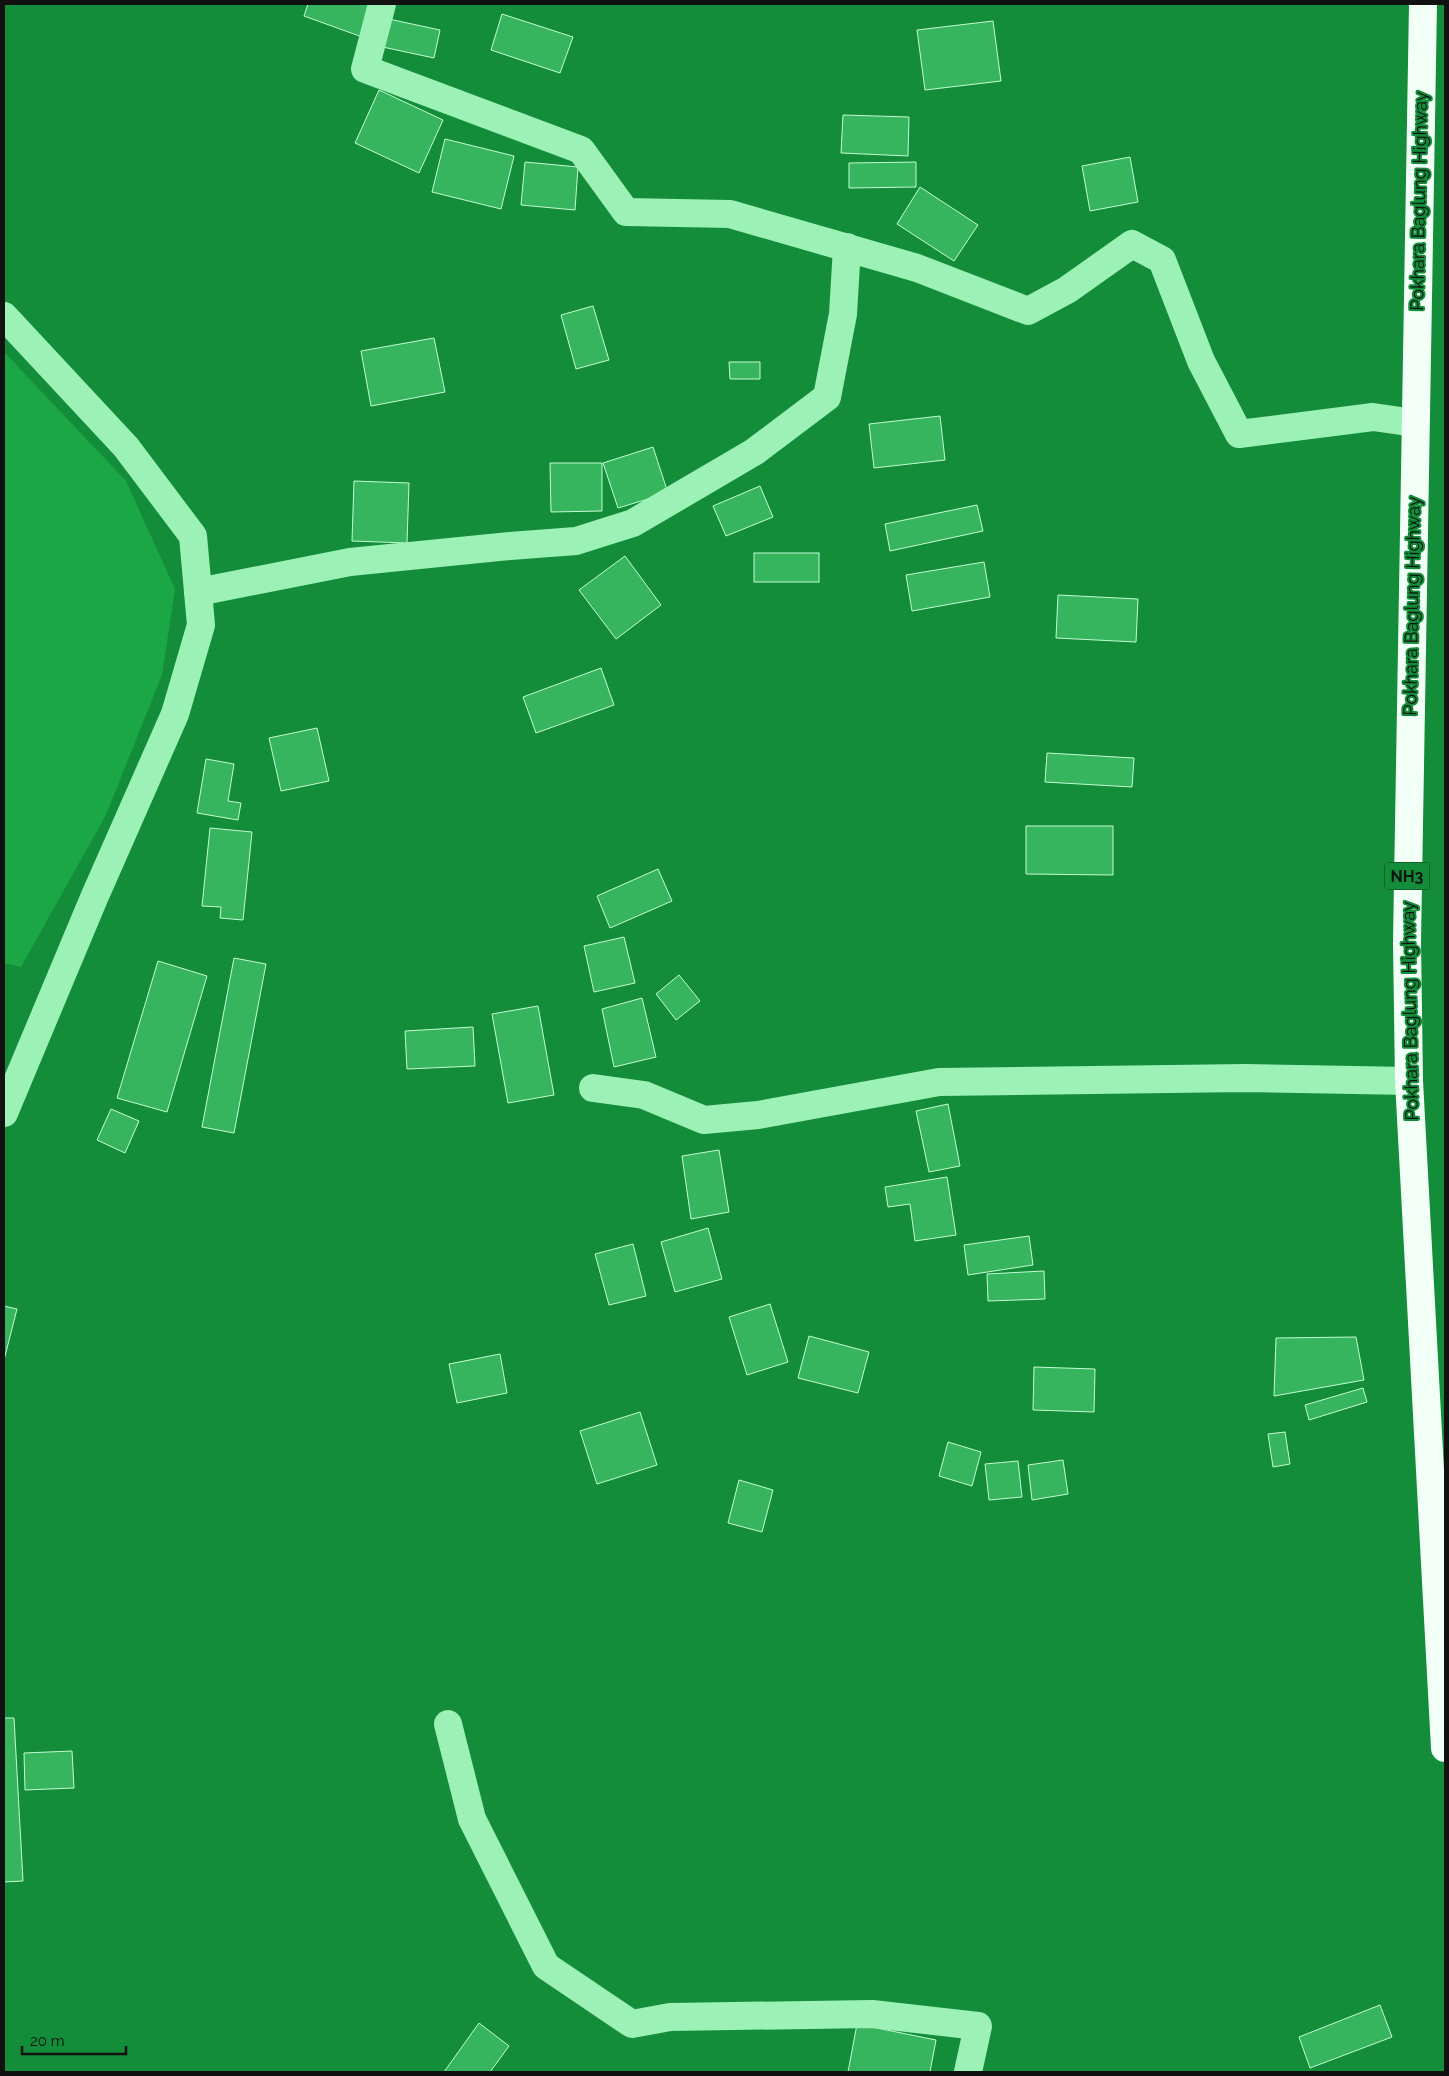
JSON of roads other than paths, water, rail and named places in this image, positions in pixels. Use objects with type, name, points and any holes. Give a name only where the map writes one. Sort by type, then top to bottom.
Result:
[{"type":"highway","name":"Pokhara Baglung Highway","points":[[1423,4],[1406,942],[1410,1080],[1445,1748]]},
{"type":"street","points":[[382,4],[365,69],[581,150],[626,212],[730,214],[917,268],[1028,311],[1067,290],[1132,244],[1162,260],[1201,361],[1239,434],[1373,417],[1415,423]]},
{"type":"street","points":[[198,592],[350,562],[510,546],[576,542],[633,522],[754,452],[828,397],[844,314],[847,247]]},
{"type":"street","points":[[4,316],[126,446],[193,536],[201,625],[175,714],[94,898],[4,1114]]},
{"type":"street","points":[[593,1088],[644,1095],[704,1120],[758,1115],[939,1082],[1246,1078],[1410,1080]]},
{"type":"street","points":[[448,1724],[472,1819],[546,1966],[632,2024],[670,2017],[872,2014],[978,2026],[968,2072]]}]
